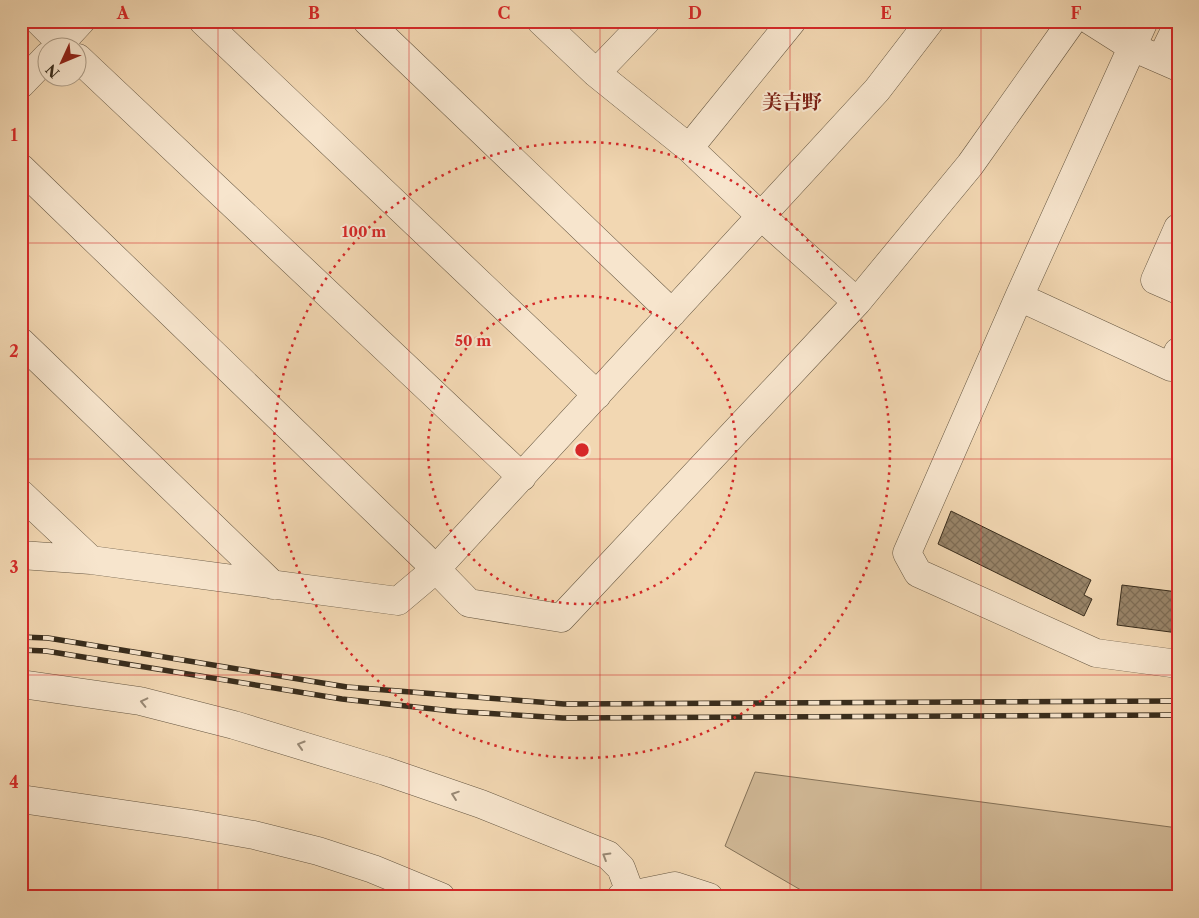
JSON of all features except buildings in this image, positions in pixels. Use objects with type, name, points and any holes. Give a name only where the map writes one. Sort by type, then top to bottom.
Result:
[{"type":"street","points":[[39,21],[52,38]]},
{"type":"street","points":[[69,38],[81,21]]},
{"type":"street","points":[[203,21],[597,395]]},
{"type":"street","points":[[367,21],[672,313]]},
{"type":"street","points":[[541,21],[596,74],[689,148],[762,217],[857,302]]},
{"type":"street","points":[[596,74],[646,21]]},
{"type":"street","points":[[689,148],[792,21]]},
{"type":"street","points":[[21,555],[91,560],[398,601],[436,570],[762,217],[877,90],[930,21]]},
{"type":"street","points":[[21,168],[469,603],[560,618],[857,302],[970,165],[1072,21]]},
{"type":"street","points":[[1091,21],[1132,47],[1170,63],[1178,24]]},
{"type":"street","points":[[1144,21],[1019,296],[907,553],[918,573],[1096,653],[1178,664]]},
{"type":"street","points":[[21,84],[38,70]]},
{"type":"street","points":[[88,75],[522,477]]},
{"type":"street","points":[[1178,228],[1155,280],[1178,290]]},
{"type":"street","points":[[1019,296],[1171,367],[1178,352]]},
{"type":"street","points":[[21,342],[273,585]]},
{"type":"street","points":[[21,494],[91,560]]},
{"type":"street","points":[[21,684],[140,701],[234,725],[394,774],[481,804],[608,855],[621,868],[626,896],[675,886],[709,897]]},
{"type":"street","points":[[21,799],[254,835],[318,851],[373,869],[441,897]]},
{"type":"shaded area","points":[[755,772],[1178,828],[1178,897],[809,897],[806,893],[725,846]]},
{"type":"railway","points":[[21,637],[48,638],[347,687],[564,704],[1178,701]]},
{"type":"railway","points":[[21,650],[46,651],[342,699],[452,711],[563,718],[1178,715]]},
{"type":"district","name":"美吉野","points":[[792,102]]}]
